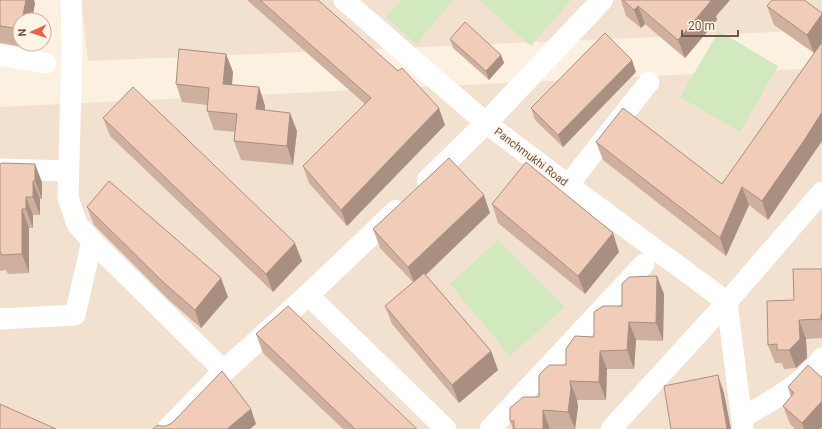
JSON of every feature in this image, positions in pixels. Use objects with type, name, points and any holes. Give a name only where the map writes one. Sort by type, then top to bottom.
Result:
[{"type":"street","points":[[71,0],[72,47],[68,198],[77,224],[92,241],[224,371]]},
{"type":"street","name":"Panchmukhi Road","points":[[344,0],[486,123],[727,302]]},
{"type":"street","points":[[168,429],[224,371],[308,295],[486,123],[602,0]]},
{"type":"street","points":[[0,55],[46,63]]},
{"type":"street","points":[[568,185],[649,82]]},
{"type":"street","points":[[0,169],[68,171]]},
{"type":"street","points":[[611,429],[727,302],[822,192]]},
{"type":"street","points":[[0,319],[75,315],[92,241]]},
{"type":"street","points":[[490,429],[644,264]]},
{"type":"street","points":[[308,295],[446,429]]},
{"type":"street","points":[[727,302],[743,423],[783,394],[815,367],[822,358]]},
{"type":"shaded area","points":[[81,0],[822,0],[822,30],[88,61]]},
{"type":"shaded area","points":[[822,68],[822,429],[0,429],[0,107]]},
{"type":"green space","points":[[401,0],[454,0],[416,44],[386,17]]},
{"type":"green space","points":[[479,0],[571,0],[531,46]]},
{"type":"green space","points":[[719,31],[778,66],[740,132],[680,97]]},
{"type":"green space","points":[[498,240],[565,307],[510,356],[450,284]]},
{"type":"building","points":[[0,0],[26,0],[24,12],[12,12],[12,28],[0,26]]},
{"type":"building","points":[[260,0],[318,0],[398,71],[402,68],[439,108],[341,210],[303,166],[371,98]]},
{"type":"building","points":[[623,0],[711,1],[678,40],[638,6],[634,10]]},
{"type":"building","points":[[772,0],[804,0],[822,14],[807,35],[767,6]]},
{"type":"building","points":[[465,22],[501,55],[486,71],[450,39]]},
{"type":"building","points":[[605,33],[632,60],[558,135],[531,108]]},
{"type":"building","points":[[822,42],[822,112],[762,201],[742,187],[720,238],[596,142],[623,108],[722,184]]},
{"type":"building","points":[[179,49],[226,54],[223,84],[259,87],[256,109],[290,113],[287,146],[234,141],[237,114],[207,111],[209,88],[176,84]]},
{"type":"building","points":[[133,87],[295,243],[266,274],[103,118]]},
{"type":"building","points":[[449,158],[484,195],[408,267],[373,229]]},
{"type":"building","points":[[526,162],[613,233],[578,276],[492,204]]},
{"type":"building","points":[[0,164],[35,164],[33,197],[26,197],[26,209],[22,209],[22,254],[1,255],[0,252]]},
{"type":"building","points":[[109,181],[221,278],[195,310],[163,282],[87,207]]},
{"type":"building","points":[[793,269],[822,269],[822,314],[821,319],[799,320],[800,339],[789,350],[777,350],[777,344],[768,345],[767,301],[794,300]]},
{"type":"building","points":[[424,273],[491,351],[452,385],[385,306]]},
{"type":"building","points":[[657,276],[656,323],[629,322],[627,350],[600,351],[599,382],[570,381],[571,388],[568,412],[543,410],[543,429],[514,429],[514,421],[510,421],[510,408],[523,397],[539,397],[539,375],[549,365],[566,365],[566,349],[575,336],[594,337],[594,312],[603,306],[622,306],[622,284],[629,277]]},
{"type":"building","points":[[288,306],[417,429],[355,429],[256,334]]},
{"type":"building","points":[[808,365],[822,378],[822,401],[802,423],[783,406],[794,393],[788,387]]},
{"type":"building","points":[[222,371],[251,409],[227,429],[153,429],[158,425],[166,426],[172,423]]},
{"type":"building","points":[[718,375],[727,429],[671,429],[664,386]]},
{"type":"building","points":[[0,404],[56,429],[0,429]]}]
